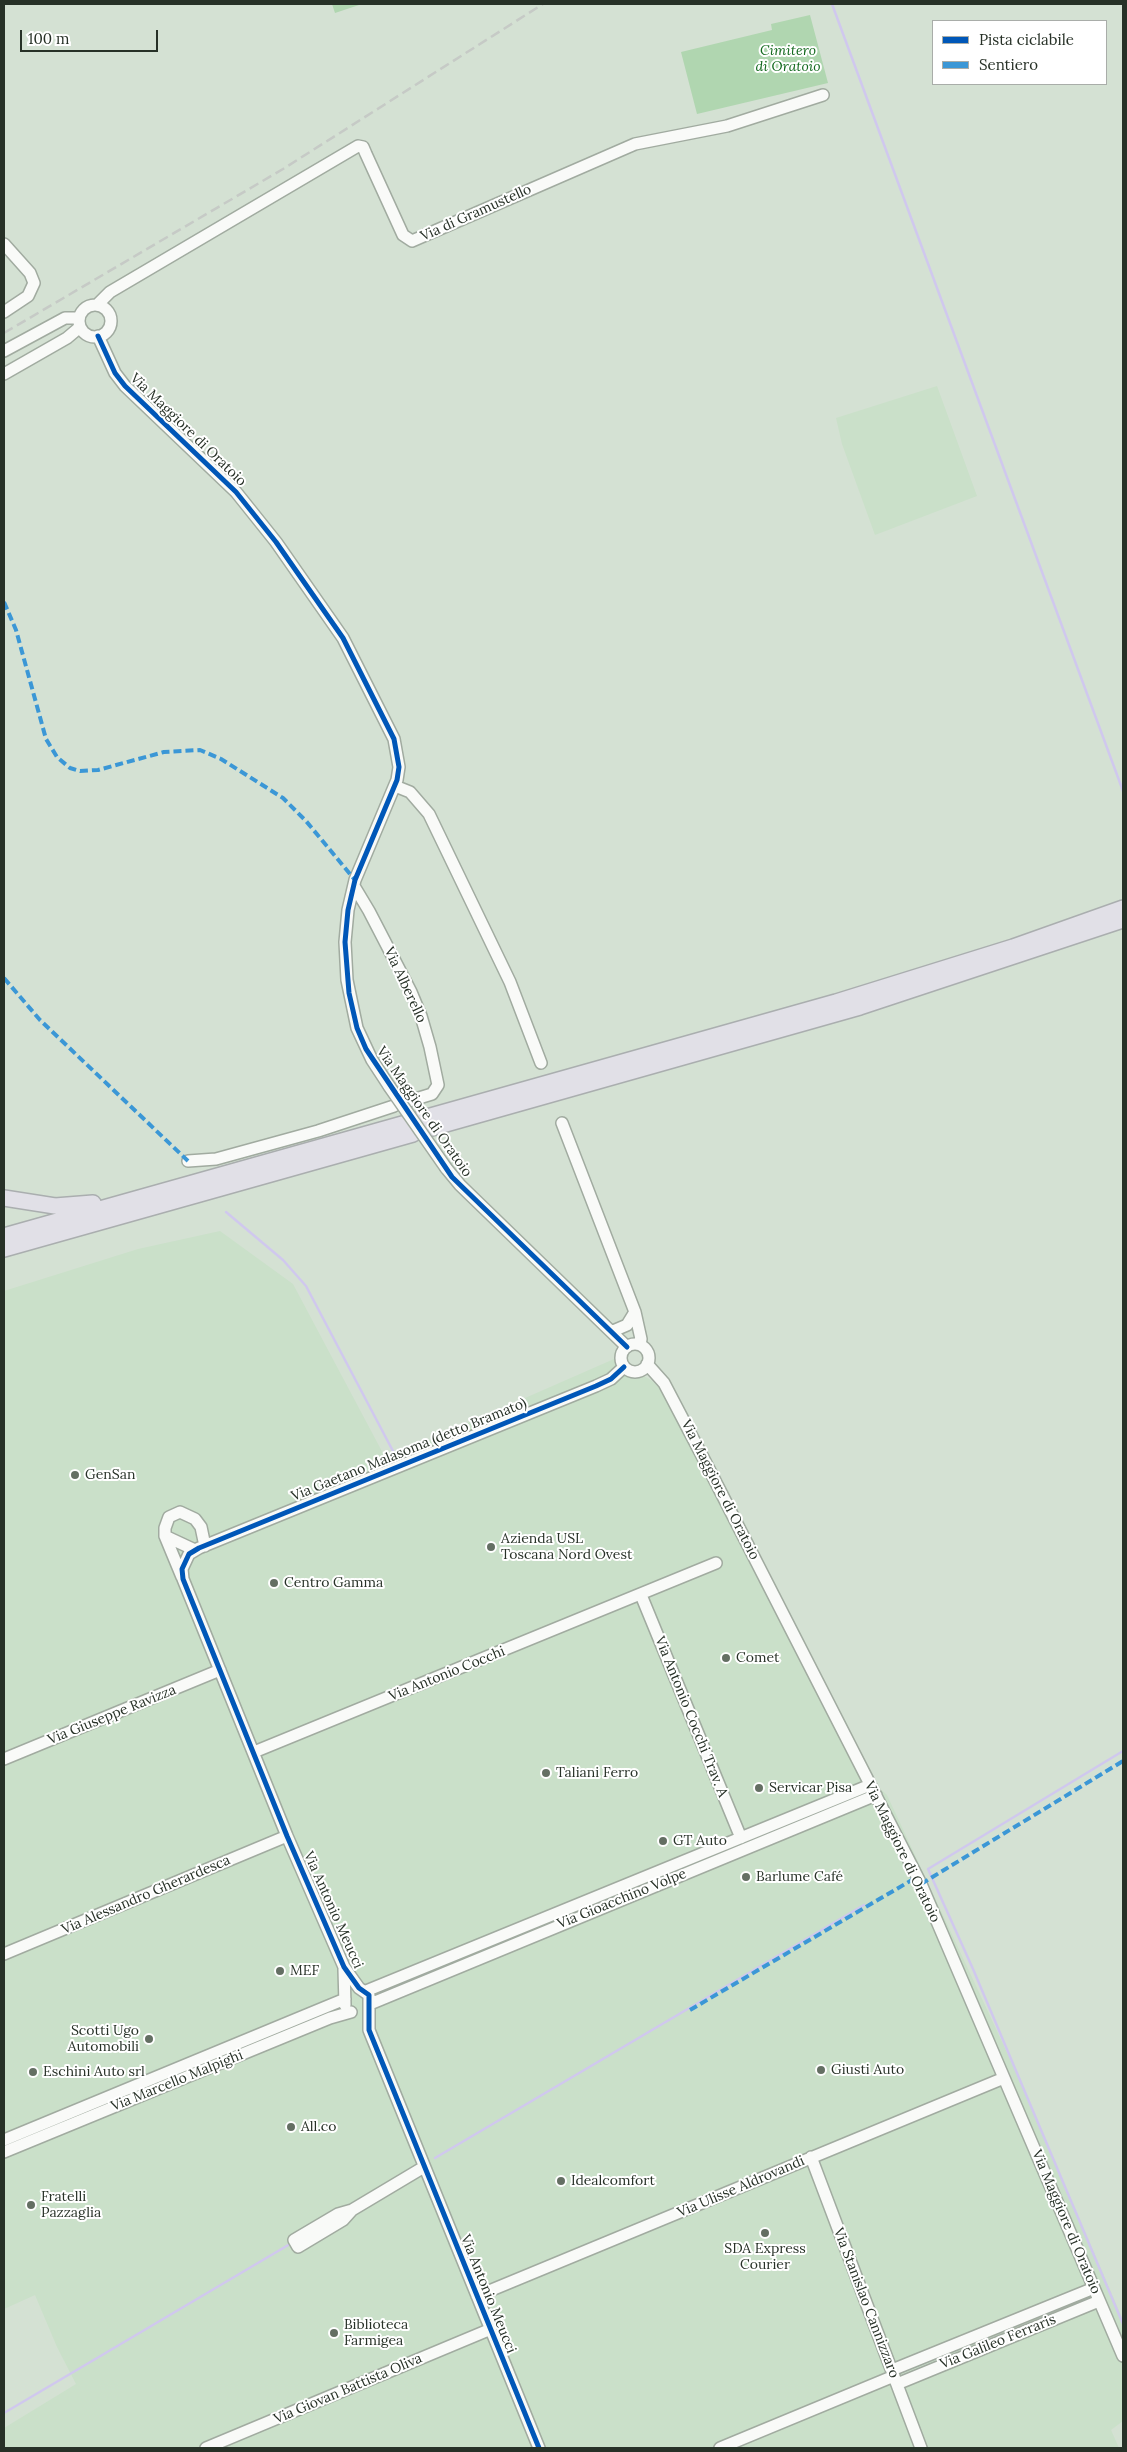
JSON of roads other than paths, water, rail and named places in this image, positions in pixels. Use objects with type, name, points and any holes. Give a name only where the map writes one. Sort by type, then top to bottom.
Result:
[{"type":"highway","points":[[4,1249],[836,1002],[1013,947],[1123,908]]},
{"type":"highway","points":[[4,1236],[166,1190],[417,1126],[860,1007],[1016,958],[1123,920]]},
{"type":"highway","points":[[4,1198],[38,1205],[70,1206],[166,1190]]},
{"type":"street","name":"Via di Gramustello","points":[[97,305],[110,292],[358,146],[363,147],[403,236],[412,241],[630,145],[727,126],[823,95]]},
{"type":"street","points":[[4,244],[30,273],[34,283],[28,296],[4,312]]},
{"type":"street","points":[[4,351],[64,318],[80,322],[89,336],[98,336],[106,331],[111,322],[105,308],[97,305],[87,307],[80,322],[62,342],[4,374]]},
{"type":"street","name":"Via Maggiore di Oratoio","points":[[98,336],[120,380],[248,506],[305,581],[344,638],[394,738],[399,767],[395,786],[361,860],[348,910],[345,942],[349,993],[362,1039],[372,1060],[446,1168],[460,1185],[613,1331],[627,1347]]},
{"type":"street","points":[[395,786],[410,792],[429,814],[507,974],[541,1063]]},
{"type":"street","name":"Via Alberello","points":[[354,886],[411,992],[421,1016],[430,1047],[438,1085],[432,1094],[408,1101]]},
{"type":"street","points":[[188,1161],[216,1159],[318,1131],[394,1106]]},
{"type":"street","name":"Via Maggiore di Oratoio","points":[[562,1123],[635,1312],[641,1339],[640,1345],[646,1351],[647,1364],[664,1382],[921,1884],[1123,2356]]},
{"type":"street","points":[[613,1331],[627,1325],[635,1312]]},
{"type":"street","points":[[640,1345],[627,1347],[621,1354],[624,1367],[636,1372],[647,1364]]},
{"type":"street","name":"Via Gaetano Malasoma (detto Bramato)","points":[[200,1548],[596,1386],[611,1379],[624,1367]]},
{"type":"street","points":[[176,1512],[184,1512],[198,1522],[200,1548],[165,1536],[165,1528],[169,1517],[176,1512]]},
{"type":"street","name":"Via Antonio Meucci","points":[[165,1536],[173,1561],[183,1579],[287,1836],[344,1967],[370,1998],[370,2030],[424,2167],[540,2448]]},
{"type":"street","points":[[183,1579],[184,1562],[188,1554],[200,1548]]},
{"type":"street","name":"Via Antonio Cocchi","points":[[254,1752],[716,1564]]},
{"type":"street","name":"Via Antonio Cocchi Trav. A","points":[[641,1595],[741,1838]]},
{"type":"street","name":"Via Giuseppe Ravizza","points":[[4,1759],[220,1670]]},
{"type":"street","name":"Via Gioacchino Volpe","points":[[362,1990],[741,1838],[870,1784]]},
{"type":"street","name":"Via Gioacchino Volpe","points":[[369,2006],[876,1795]]},
{"type":"street","name":"Via Alessandro Gherardesca","points":[[4,1954],[287,1836]]},
{"type":"street","name":"Via Antonio Meucci","points":[[344,1967],[345,2005],[370,2030]]},
{"type":"street","name":"Via Antonio Meucci","points":[[345,1997],[350,1990],[362,1990]]},
{"type":"street","name":"Via Marcello Malpighi","points":[[4,2140],[345,1997]]},
{"type":"street","points":[[352,2012],[362,2013],[369,2006]]},
{"type":"street","name":"Via Marcello Malpighi","points":[[4,2152],[312,2026],[352,2012]]},
{"type":"street","name":"Via Ulisse Aldrovandi","points":[[478,2296],[1004,2078]]},
{"type":"street","name":"Via Stanislao Cannizzaro","points":[[811,2157],[921,2448]]},
{"type":"street","points":[[352,2210],[424,2167]]},
{"type":"street","name":"Via Galileo Ferraris","points":[[720,2448],[894,2377],[1094,2288]]},
{"type":"street","name":"Via Galileo Ferraris","points":[[894,2377],[1100,2301]]},
{"type":"street","name":"Via Giovan Battista Oliva","points":[[206,2448],[491,2329]]},
{"type":"waterway","points":[[832,4],[1123,791]]},
{"type":"waterway","points":[[226,1212],[283,1260],[306,1286],[394,1453]]},
{"type":"waterway","points":[[1123,1751],[928,1869],[973,1969],[1123,2324]]},
{"type":"waterway","points":[[435,2158],[864,1905]]},
{"type":"waterway","points":[[4,2413],[290,2244]]},
{"type":"railway","points":[[4,333],[283,169],[543,4]]},
{"type":"place","name":"GenSan","points":[[75,1475]]},
{"type":"place","name":"Azienda USL Toscana Nord Ovest","points":[[491,1547]]},
{"type":"place","name":"Centro Gamma","points":[[274,1583]]},
{"type":"place","name":"Comet","points":[[726,1658]]},
{"type":"place","name":"Taliani Ferro","points":[[546,1773]]},
{"type":"place","name":"Servicar Pisa","points":[[759,1788]]},
{"type":"place","name":"GT Auto","points":[[663,1841]]},
{"type":"place","name":"Barlume Café","points":[[746,1877]]},
{"type":"place","name":"MEF","points":[[280,1971]]},
{"type":"place","name":"Scotti Ugo Automobili","points":[[149,2039]]},
{"type":"place","name":"Giusti Auto","points":[[821,2070]]},
{"type":"place","name":"Eschini Auto srl","points":[[33,2072]]},
{"type":"place","name":"All.co","points":[[291,2127]]},
{"type":"place","name":"Idealcomfort","points":[[561,2181]]},
{"type":"place","name":"Fratelli Pazzaglia","points":[[31,2205]]},
{"type":"place","name":"SDA Express Courier","points":[[765,2233]]},
{"type":"place","name":"Biblioteca Farmigea","points":[[334,2333]]},
{"type":"park label","name":"Cimitero di Oratoio","points":[[788,59]]}]
